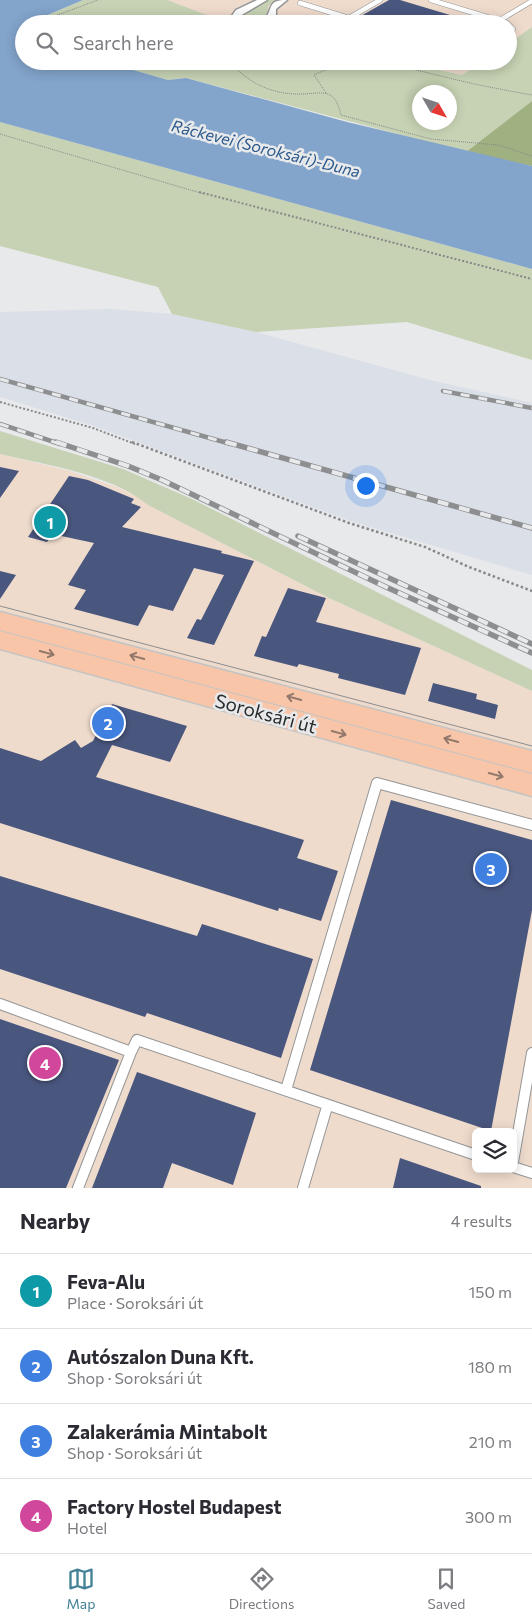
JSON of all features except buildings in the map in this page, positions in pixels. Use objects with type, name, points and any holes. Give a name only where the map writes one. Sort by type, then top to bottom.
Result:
[{"type":"main road","name":"Soroksári út","points":[[0,621],[532,762]]},
{"type":"main road","name":"Soroksári út","points":[[0,640],[532,785]]},
{"type":"street","points":[[237,15],[263,0]]},
{"type":"street","points":[[272,15],[272,8],[283,0]]},
{"type":"lane","points":[[354,15],[380,0]]},
{"type":"lane","points":[[431,0],[483,15]]},
{"type":"lane","points":[[508,15],[532,1]]},
{"type":"lane","points":[[300,3],[339,15]]},
{"type":"lane","points":[[286,1090],[377,782],[532,825]]},
{"type":"lane","points":[[0,1004],[131,1052]]},
{"type":"lane","points":[[78,1188],[137,1040],[286,1090],[327,1107],[472,1154]]},
{"type":"lane","points":[[517,1139],[532,1053]]},
{"type":"lane","points":[[303,1188],[327,1107]]},
{"type":"lane","points":[[517,1168],[532,1173]]},
{"type":"path","points":[[57,15],[98,0]]},
{"type":"path","points":[[237,70],[245,79],[270,92],[282,94],[326,93]]},
{"type":"path","points":[[323,70],[314,75],[326,93],[338,102],[341,115],[431,139],[498,145],[532,156]]},
{"type":"path","points":[[415,70],[496,90],[532,95]]},
{"type":"path","points":[[0,134],[198,192],[532,279]]},
{"type":"path","points":[[0,402],[93,428],[349,523],[426,547],[469,567],[532,591]]},
{"type":"shaded area","points":[[166,0],[532,0],[532,27],[517,38],[517,15],[206,15]]},
{"type":"shaded area","points":[[439,70],[470,70],[462,75]]},
{"type":"shaded area","points":[[111,309],[172,314],[256,332],[430,380],[532,403],[532,575],[350,521],[94,426],[0,397],[0,312]]},
{"type":"shaded area","points":[[0,454],[70,471],[117,487],[138,497],[148,505],[329,598],[532,691],[532,1188],[0,1188]]},
{"type":"green space","points":[[83,0],[167,0],[207,15],[47,15]]},
{"type":"green space","points":[[266,0],[277,0],[268,6],[267,15],[238,15]]},
{"type":"green space","points":[[532,27],[532,101],[466,152],[186,78],[168,80],[133,70],[439,70],[462,75],[470,70],[517,70],[517,38]]},
{"type":"green space","points":[[532,101],[532,166],[466,152]]},
{"type":"green space","points":[[0,122],[532,269],[532,360],[407,322],[256,332],[172,314],[158,287],[0,246]]},
{"type":"green space","points":[[0,431],[123,469],[192,499],[532,670],[532,691],[329,598],[148,505],[133,494],[116,486],[77,472],[0,454]]},
{"type":"water","name":"Ráckevei (Soroksári)-Duna","points":[[0,0],[83,0],[47,15],[15,15],[15,70],[133,70],[168,80],[186,78],[347,122],[532,166],[532,269],[0,122]]},
{"type":"tram line","points":[[0,606],[532,746]]},
{"type":"railway","points":[[0,379],[231,444]]},
{"type":"railway","points":[[443,391],[532,408]]},
{"type":"railway","points":[[0,424],[60,444]]},
{"type":"railway","points":[[56,442],[128,466],[162,480],[386,587],[532,653]]},
{"type":"railway","points":[[226,442],[532,528]]},
{"type":"railway","points":[[298,536],[532,644]]},
{"type":"place","name":"Feva-Alu","points":[[50,522]]},
{"type":"place","name":"Autószalon Duna Kft.","points":[[108,723]]},
{"type":"place","name":"Zalakerámia Mintabolt","points":[[491,869]]},
{"type":"place","name":"Factory Hostel Budapest","points":[[45,1063]]}]
